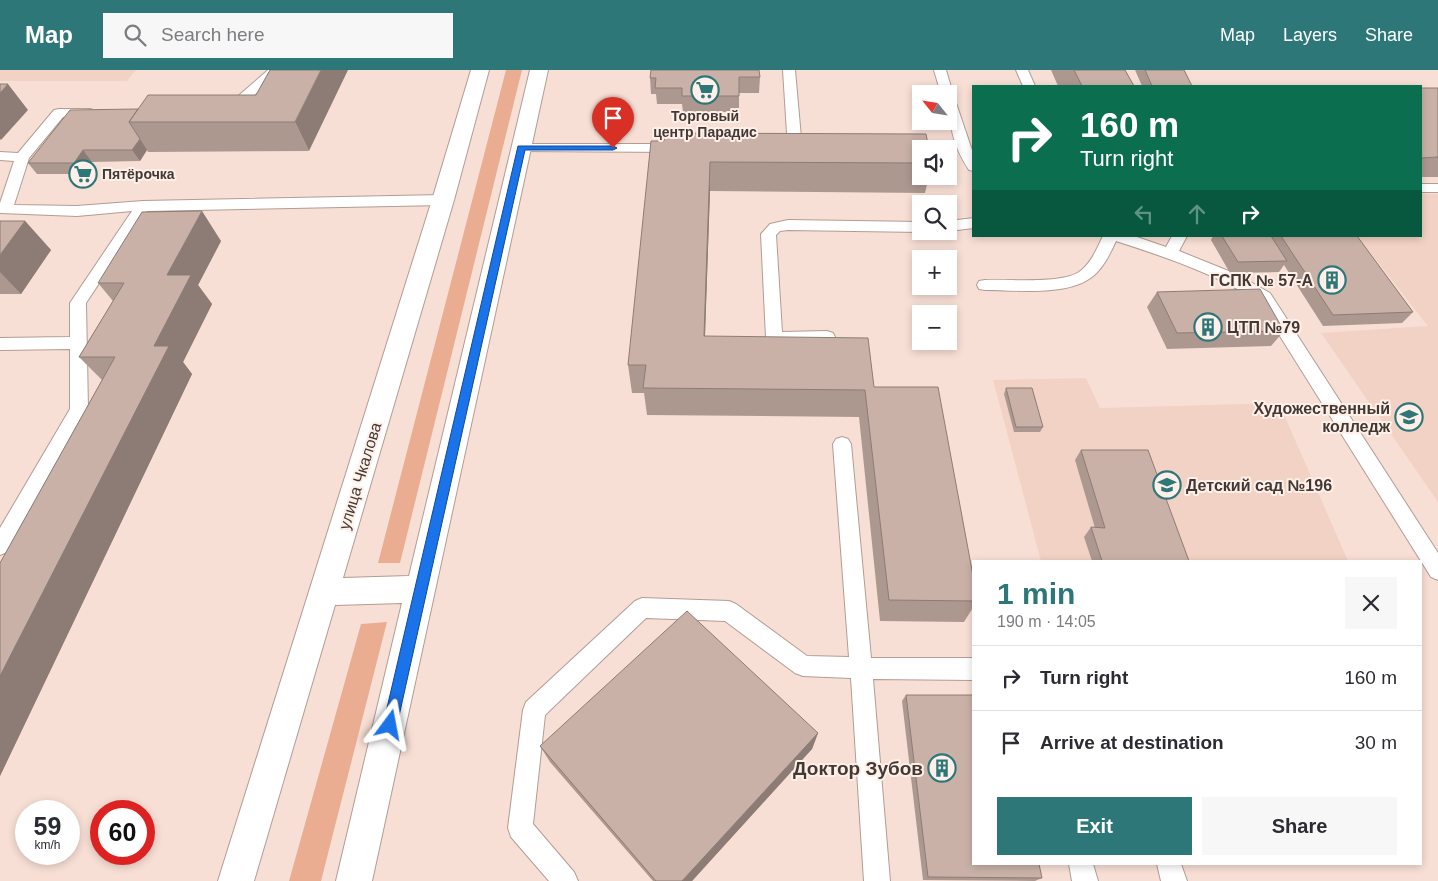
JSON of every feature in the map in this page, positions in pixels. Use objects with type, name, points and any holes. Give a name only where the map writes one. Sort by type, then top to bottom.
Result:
[{"type":"main road","name":"улица Чкалова","points":[[236,881],[443,200],[480,70]]},
{"type":"main road","points":[[354,881],[538,70]]},
{"type":"main road","points":[[325,592],[421,589]]},
{"type":"lane","points":[[214,106],[240,101],[275,70]]},
{"type":"lane","points":[[789,70],[796,149]]},
{"type":"lane","points":[[940,70],[944,85]]},
{"type":"lane","points":[[1022,70],[1029,85]]},
{"type":"lane","points":[[101,113],[59,113],[22,157],[2,210],[76,211],[143,206],[443,200]]},
{"type":"lane","points":[[958,130],[964,151],[972,164]]},
{"type":"lane","points":[[521,148],[690,148]]},
{"type":"lane","points":[[957,151],[964,151]]},
{"type":"lane","points":[[0,156],[22,157]]},
{"type":"lane","points":[[1422,188],[1438,188]]},
{"type":"lane","points":[[0,546],[80,410],[78,302],[143,206]]},
{"type":"lane","points":[[957,225],[972,223]]},
{"type":"lane","points":[[828,337],[774,338],[768,234],[775,227],[788,226],[912,226]]},
{"type":"lane","points":[[985,285],[1069,283],[1084,276],[1093,266],[1110,237]]},
{"type":"lane","points":[[1120,237],[1170,254],[1247,285],[1264,296],[1438,571]]},
{"type":"lane","points":[[1170,254],[1179,237]]},
{"type":"lane","points":[[0,344],[79,343]]},
{"type":"lane","points":[[842,444],[877,881]]},
{"type":"lane","points":[[565,881],[520,828],[534,710],[642,608],[729,611],[803,666],[972,669]]},
{"type":"lane","points":[[1081,865],[1085,881]]},
{"type":"lane","points":[[1169,865],[1174,881]]},
{"type":"shaded area","points":[[0,70],[136,70],[127,81],[0,81]]},
{"type":"shaded area","points":[[506,70],[522,70],[400,563],[378,563]]},
{"type":"shaded area","name":"Художественный колледж","points":[[1422,194],[1438,194],[1438,502],[1321,333],[1428,326],[1358,237],[1422,237]]},
{"type":"shaded area","name":"Детский сад №196","points":[[1086,378],[1100,408],[1279,403],[1348,560],[1041,560],[993,380]]},
{"type":"shaded area","points":[[387,622],[321,881],[289,881],[361,624]]},
{"type":"building","points":[[270,70],[321,70],[295,122],[129,122],[148,95],[256,95]]},
{"type":"building","points":[[651,70],[759,70],[760,77],[739,77],[739,96],[682,96],[682,88],[655,88],[656,78],[650,78]]},
{"type":"building","points":[[1074,70],[1125,70],[1133,85],[1082,85]]},
{"type":"building","points":[[1145,70],[1184,70],[1192,85],[1152,85]]},
{"type":"building","points":[[0,84],[8,84],[0,93]]},
{"type":"building","points":[[1422,88],[1438,88],[1438,157],[1422,158]]},
{"type":"building","points":[[138,109],[129,122],[140,139],[132,150],[83,150],[74,163],[28,163],[70,110]]},
{"type":"building","points":[[665,133],[926,134],[927,140],[912,140],[912,163],[710,162],[704,336],[868,338],[874,387],[938,387],[972,570],[972,601],[889,600],[865,390],[643,388],[646,365],[628,365],[651,141],[664,141]]},
{"type":"building","points":[[202,211],[167,275],[191,275],[154,346],[169,346],[0,676],[0,563],[115,357],[79,357],[124,283],[98,283],[142,212]]},
{"type":"building","points":[[0,221],[25,221],[0,255]]},
{"type":"building","points":[[1223,237],[1272,237],[1287,261],[1238,262]]},
{"type":"building","name":"ГСПК № 57-А","points":[[1282,237],[1358,237],[1413,312],[1333,315]]},
{"type":"building","points":[[1260,289],[1284,331],[1177,333],[1157,292]]},
{"type":"building","points":[[1006,388],[1032,388],[1043,427],[1016,427]]},
{"type":"building","points":[[1081,450],[1148,450],[1189,560],[1102,560],[1091,527],[1105,528]]},
{"type":"building","points":[[687,611],[818,733],[682,881],[656,881],[540,746]]},
{"type":"building","name":"Доктор Зубов","points":[[906,695],[972,695],[972,865],[1039,865],[1042,878],[928,877]]},
{"type":"place","name":"Торговый центр Парадис","points":[[705,90]]},
{"type":"place","name":"Пятёрочка","points":[[83,174]]},
{"type":"place","name":"ГСПК № 57-А","points":[[1332,280]]},
{"type":"place","name":"ЦТП №79","points":[[1208,327]]},
{"type":"place","name":"Художественный колледж","points":[[1409,417]]},
{"type":"place","name":"Детский сад №196","points":[[1167,485]]},
{"type":"place","name":"Доктор Зубов","points":[[942,768]]},
{"type":"route","points":[[390,725],[521,148],[613,148]]}]
